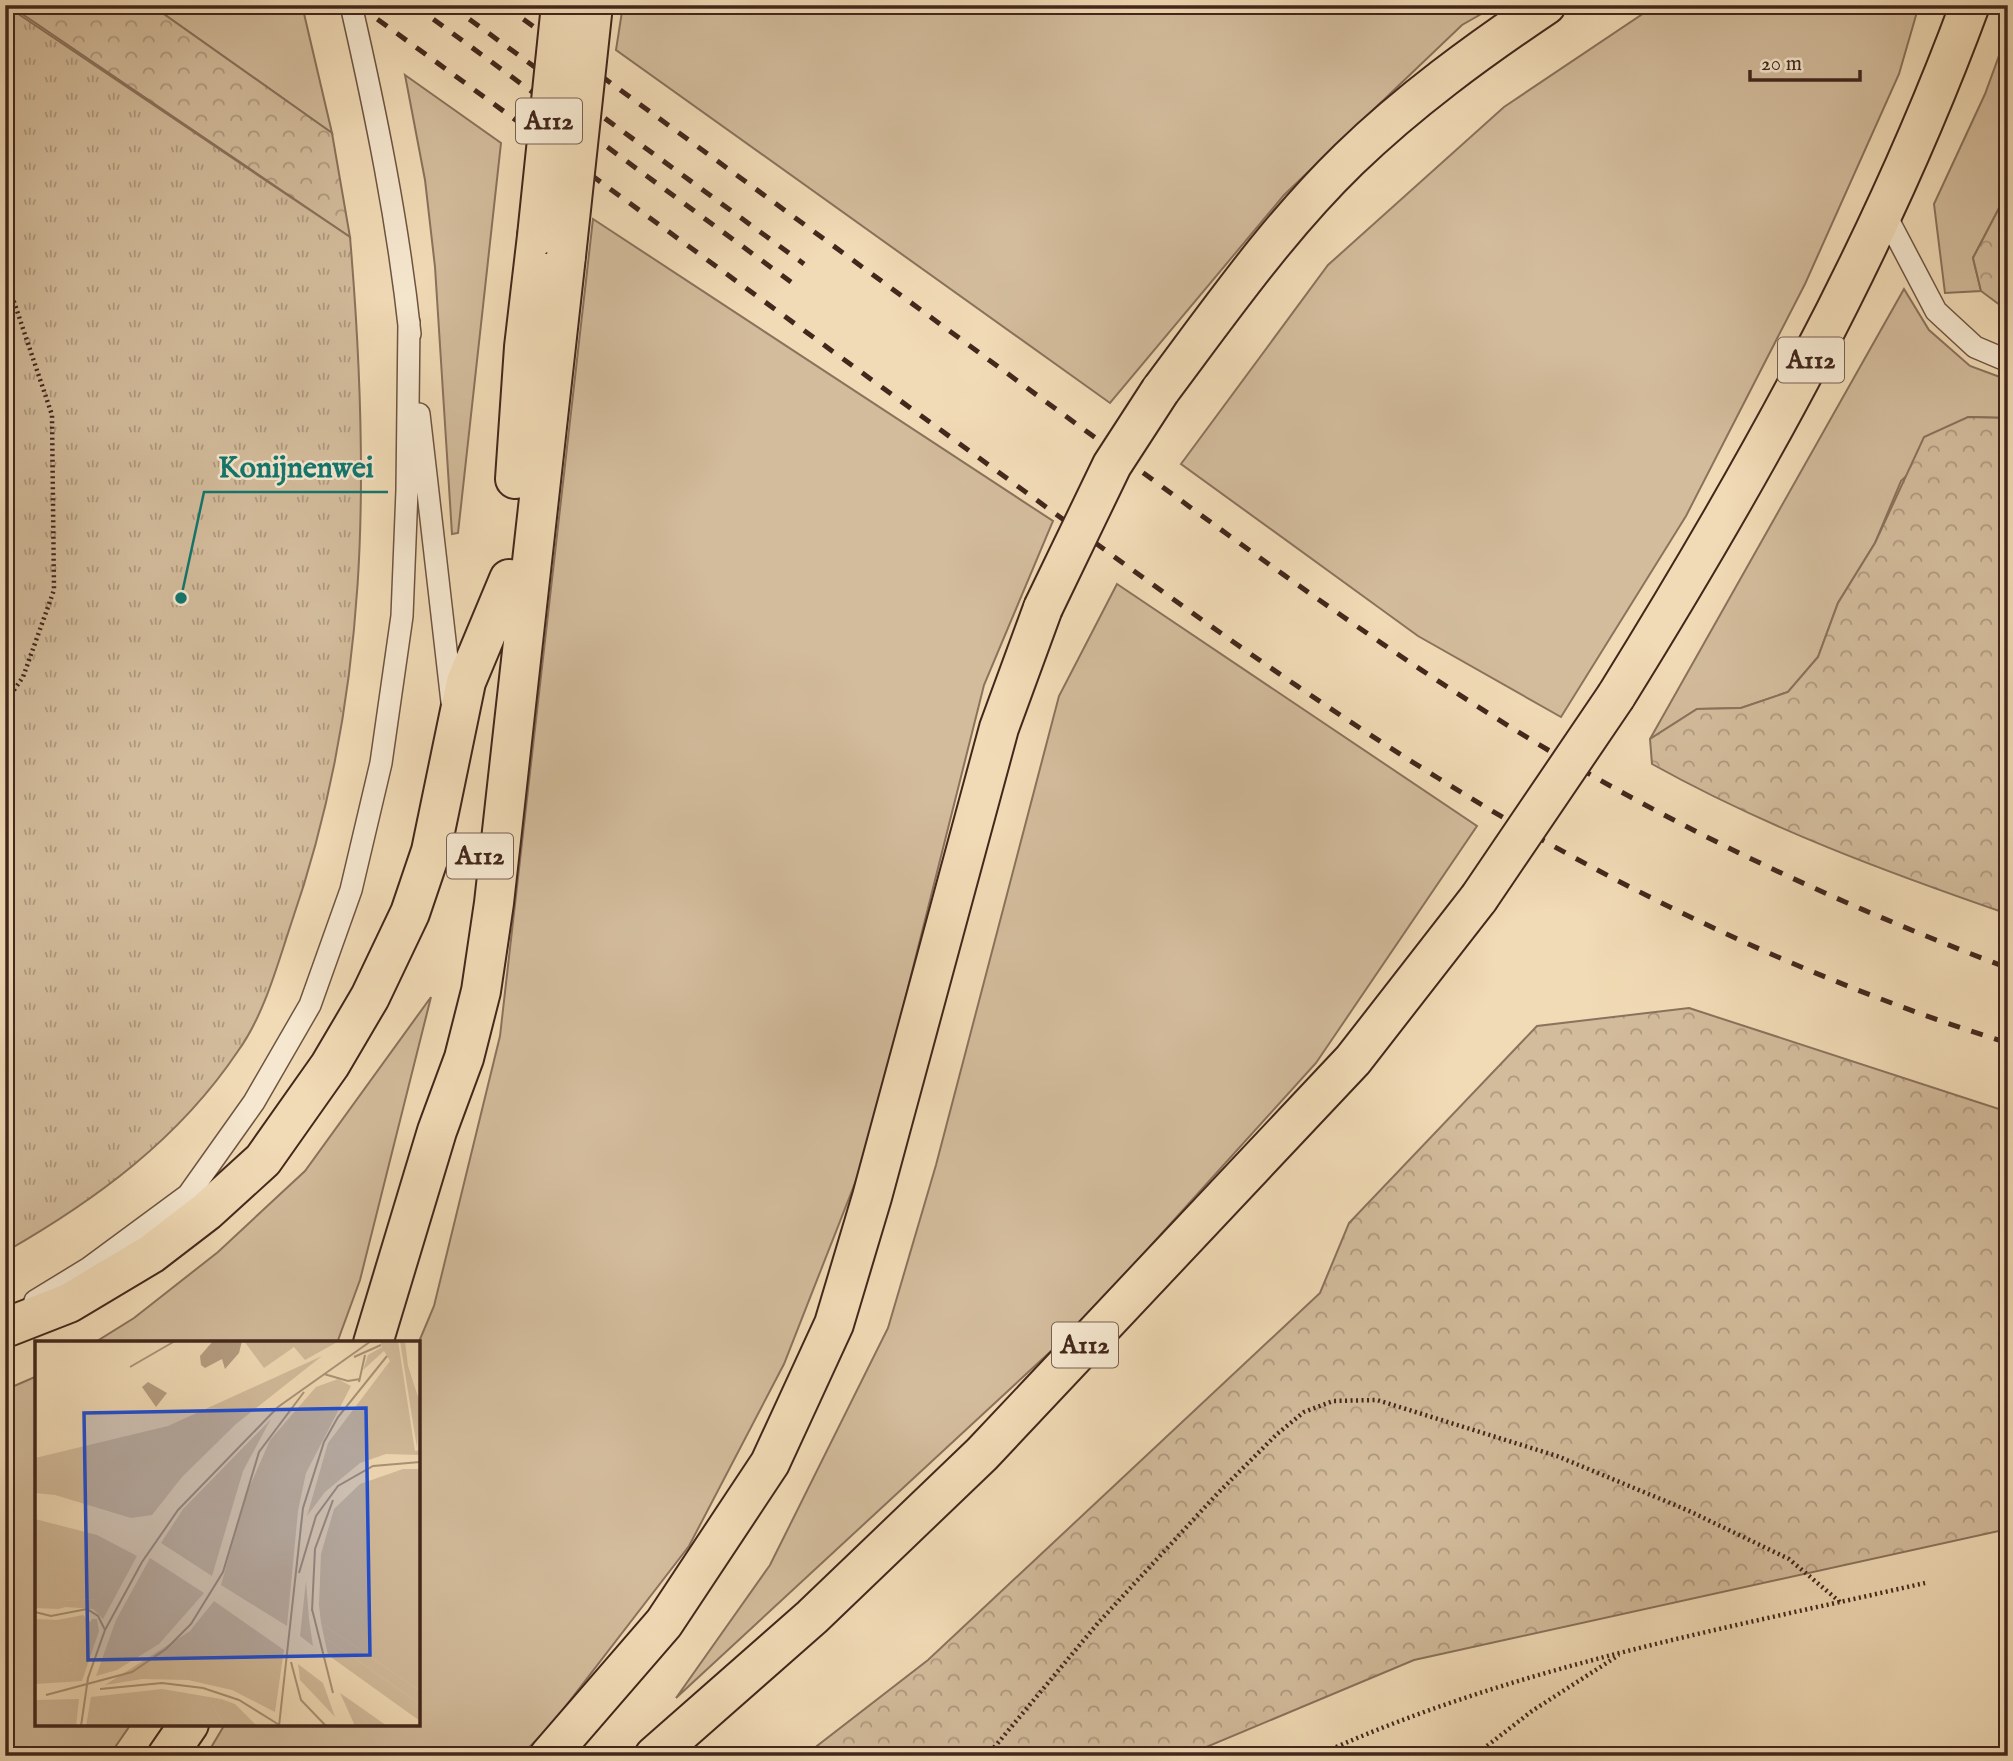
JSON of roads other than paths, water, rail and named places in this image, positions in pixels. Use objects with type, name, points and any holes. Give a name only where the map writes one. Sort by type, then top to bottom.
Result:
[{"type":"highway","name":"A112","points":[[374,1341],[437,1130],[454,1050],[476,897],[509,579],[524,347],[552,246],[561,5]]},
{"type":"highway","points":[[437,1130],[464,1058],[481,992],[489,941],[552,246],[593,5]]},
{"type":"highway","points":[[549,1756],[664,1623],[770,1464],[834,1324],[872,1197],[999,728],[1043,608],[1112,465],[1160,391],[1272,242],[1348,159],[1454,67],[1546,5]]},
{"type":"highway","name":"A112","points":[[654,1756],[812,1617],[982,1454],[1353,1060],[1479,898],[1616,696],[1706,550],[1782,418],[1884,212],[1948,64],[1970,5]]},
{"type":"highway","points":[[5,1328],[69,1303],[151,1254],[207,1211],[263,1160],[330,1065],[357,1020],[410,913],[430,851],[454,728],[466,682],[509,579]]},
{"type":"highway","points":[[167,1756],[188,1726]]},
{"type":"lane","points":[[351,5],[377,116],[399,239],[454,728]]},
{"type":"lane","points":[[1884,212],[1936,311],[1975,347],[2008,361]]},
{"type":"lane","points":[[5,1318],[89,1268],[188,1195],[254,1102],[310,1005],[351,890],[381,763],[402,616],[409,322]]},
{"type":"railway","points":[[358,5],[1153,585],[1323,703],[1438,778],[1573,857],[1715,928],[1861,991],[2008,1043]]},
{"type":"railway","points":[[414,5],[791,282]]},
{"type":"railway","points":[[450,5],[804,264]]},
{"type":"railway","points":[[504,5],[1312,595],[1446,686],[1584,771],[1687,827],[1846,902],[2008,968]]},
{"type":"place","name":"Konijnenwei","points":[[181,598]]}]
